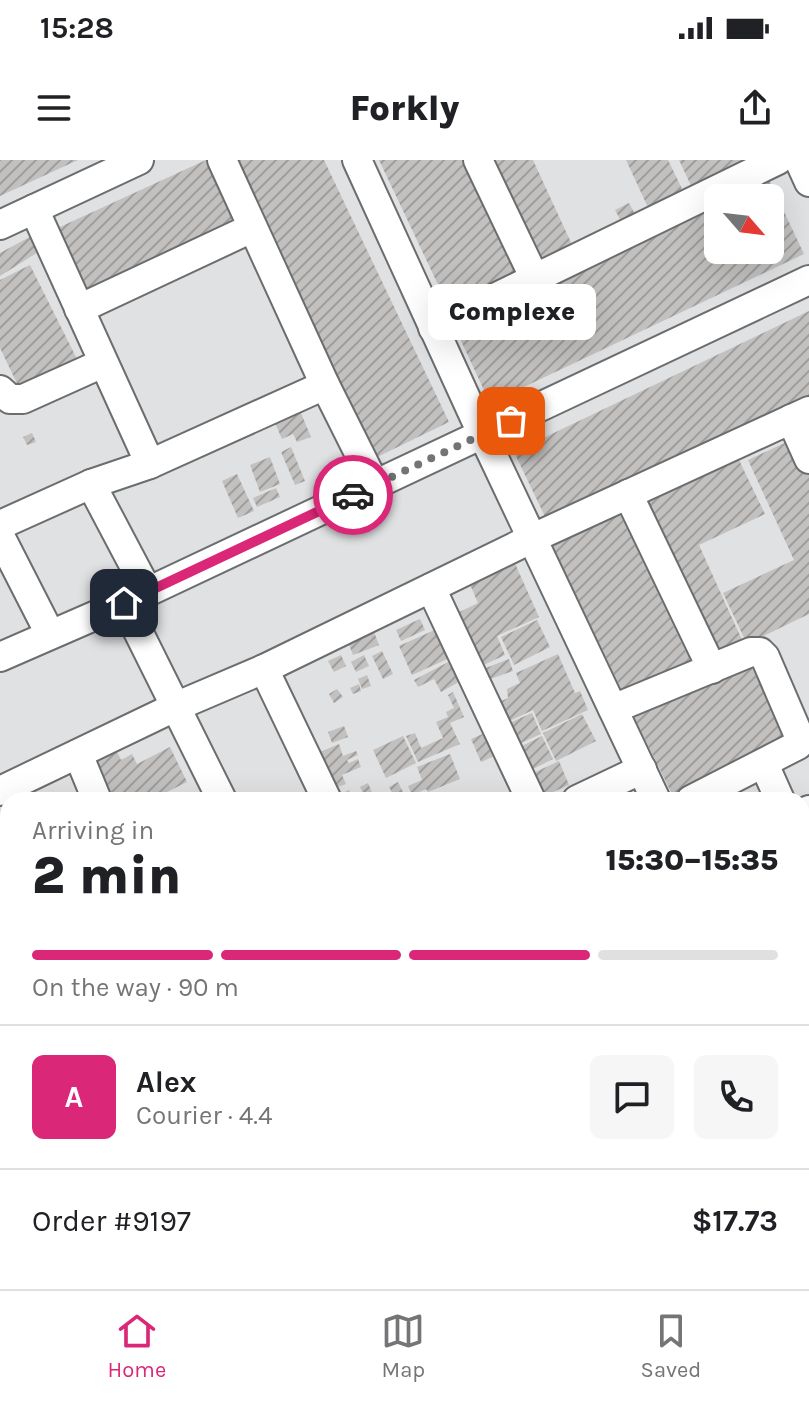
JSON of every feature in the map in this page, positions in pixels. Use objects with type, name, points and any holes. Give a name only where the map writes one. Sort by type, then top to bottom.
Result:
[{"type":"street","points":[[0,225],[139,160]]},
{"type":"street","points":[[222,160],[325,385],[375,485]]},
{"type":"street","points":[[357,160],[652,792]]},
{"type":"street","points":[[478,160],[534,277]]},
{"type":"street","points":[[433,328],[778,160]]},
{"type":"street","points":[[799,160],[809,182]]},
{"type":"street","points":[[34,209],[150,464]]},
{"type":"street","points":[[79,309],[252,228]]},
{"type":"street","points":[[0,657],[136,598],[809,280]]},
{"type":"street","points":[[0,390],[10,399],[23,399],[103,363]]},
{"type":"street","points":[[0,525],[91,484],[150,464],[325,385]]},
{"type":"street","points":[[0,791],[800,415],[809,459]]},
{"type":"street","points":[[91,484],[175,707],[218,792]]},
{"type":"street","points":[[628,494],[712,669]]},
{"type":"street","points":[[0,536],[50,634]]},
{"type":"street","points":[[431,588],[527,792]]},
{"type":"street","points":[[613,709],[751,652],[760,652],[798,694],[798,745],[707,792]]},
{"type":"street","points":[[264,669],[323,792]]},
{"type":"street","points":[[78,754],[94,792]]},
{"type":"street","points":[[764,764],[776,792]]},
{"type":"street","points":[[594,792],[642,769]]},
{"type":"building","points":[[0,160],[78,160],[0,196]]},
{"type":"building","points":[[206,160],[238,229],[80,301],[49,232]]},
{"type":"building","points":[[223,160],[324,160],[449,422],[367,462]]},
{"type":"building","points":[[379,160],[470,160],[524,275],[450,310]]},
{"type":"building","points":[[481,160],[533,160],[574,249],[531,269]]},
{"type":"building","points":[[626,160],[668,160],[687,199],[651,214]]},
{"type":"building","points":[[679,160],[763,160],[711,184],[704,184],[704,187],[694,192]]},
{"type":"building","points":[[629,203],[636,216],[622,223],[615,210]]},
{"type":"building","points":[[704,211],[704,264],[783,264],[490,403],[455,328]]},
{"type":"building","points":[[784,212],[804,254],[784,263]]},
{"type":"building","points":[[37,233],[43,249],[0,276],[0,253]]},
{"type":"building","points":[[30,265],[80,365],[22,394],[0,348],[0,280]]},
{"type":"building","points":[[809,311],[809,401],[549,525],[514,452]]},
{"type":"building","points":[[298,406],[311,437],[297,442],[293,434],[282,439],[272,416]]},
{"type":"building","points":[[32,433],[36,442],[27,445],[23,437]]},
{"type":"building","points":[[793,439],[809,475],[809,614],[747,644],[723,593],[794,560],[748,460]]},
{"type":"building","points":[[291,447],[305,481],[295,485],[281,452]]},
{"type":"building","points":[[270,457],[280,484],[260,492],[250,465]]},
{"type":"building","points":[[739,460],[765,514],[699,545],[742,640],[709,655],[640,506]]},
{"type":"building","points":[[237,474],[254,511],[238,518],[222,481]]},
{"type":"building","points":[[276,488],[280,497],[257,507],[253,498]]},
{"type":"building","points":[[619,512],[692,665],[625,697],[552,544]]},
{"type":"building","points":[[513,559],[539,617],[497,636],[505,655],[475,669],[451,616],[478,603],[468,580]]},
{"type":"building","points":[[420,619],[425,630],[401,641],[396,630]]},
{"type":"building","points":[[537,620],[550,647],[514,665],[501,637]]},
{"type":"building","points":[[371,624],[379,645],[353,655],[345,634]]},
{"type":"building","points":[[439,628],[452,657],[412,675],[399,646]]},
{"type":"building","points":[[382,651],[393,674],[383,679],[372,656]]},
{"type":"building","points":[[558,654],[575,693],[580,691],[588,710],[542,731],[533,710],[499,726],[490,706],[508,698],[507,689],[520,683],[516,673]]},
{"type":"building","points":[[341,655],[346,666],[334,672],[328,661]]},
{"type":"building","points":[[364,655],[369,666],[356,672],[351,662]]},
{"type":"building","points":[[454,659],[464,679],[441,692],[434,679],[418,687],[414,680]]},
{"type":"building","points":[[509,659],[513,671],[482,682],[478,671]]},
{"type":"building","points":[[748,660],[788,740],[686,792],[671,792],[634,717]]},
{"type":"building","points":[[367,675],[371,686],[362,689],[358,679]]},
{"type":"building","points":[[359,684],[361,691],[353,694],[350,688]]},
{"type":"building","points":[[337,689],[343,697],[334,703],[329,694]]},
{"type":"building","points":[[453,692],[464,717],[450,723],[460,744],[418,762],[406,736],[415,733],[421,748],[443,738],[436,722],[448,717],[446,712],[454,708],[448,695]]},
{"type":"building","points":[[532,713],[541,734],[512,747],[502,726]]},
{"type":"building","points":[[582,714],[596,741],[556,761],[543,733]]},
{"type":"building","points":[[344,726],[348,737],[332,743],[328,732]]},
{"type":"building","points":[[487,732],[497,755],[481,762],[471,739]]},
{"type":"building","points":[[403,736],[416,763],[386,778],[373,750]]},
{"type":"building","points":[[542,736],[553,759],[525,773],[514,750]]},
{"type":"building","points":[[112,741],[121,760],[132,754],[137,764],[170,747],[187,782],[167,792],[100,792],[82,756]]},
{"type":"building","points":[[339,744],[343,756],[356,751],[358,755],[347,760],[349,763],[358,759],[361,767],[342,775],[346,784],[335,788],[320,752]]},
{"type":"building","points":[[450,754],[460,779],[428,792],[426,789],[411,792],[408,786],[422,780],[417,767]]},
{"type":"building","points":[[559,761],[569,785],[553,792],[534,792],[527,776]]},
{"type":"building","points":[[398,782],[403,792],[392,792],[389,787]]},
{"type":"building","points":[[368,783],[372,792],[362,792],[360,787]]},
{"type":"way so far","points":[[353,495],[511,421]]},
{"type":"place","name":"Complexe","points":[[511,421]]},
{"type":"route","points":[[124,603],[353,495]]}]
